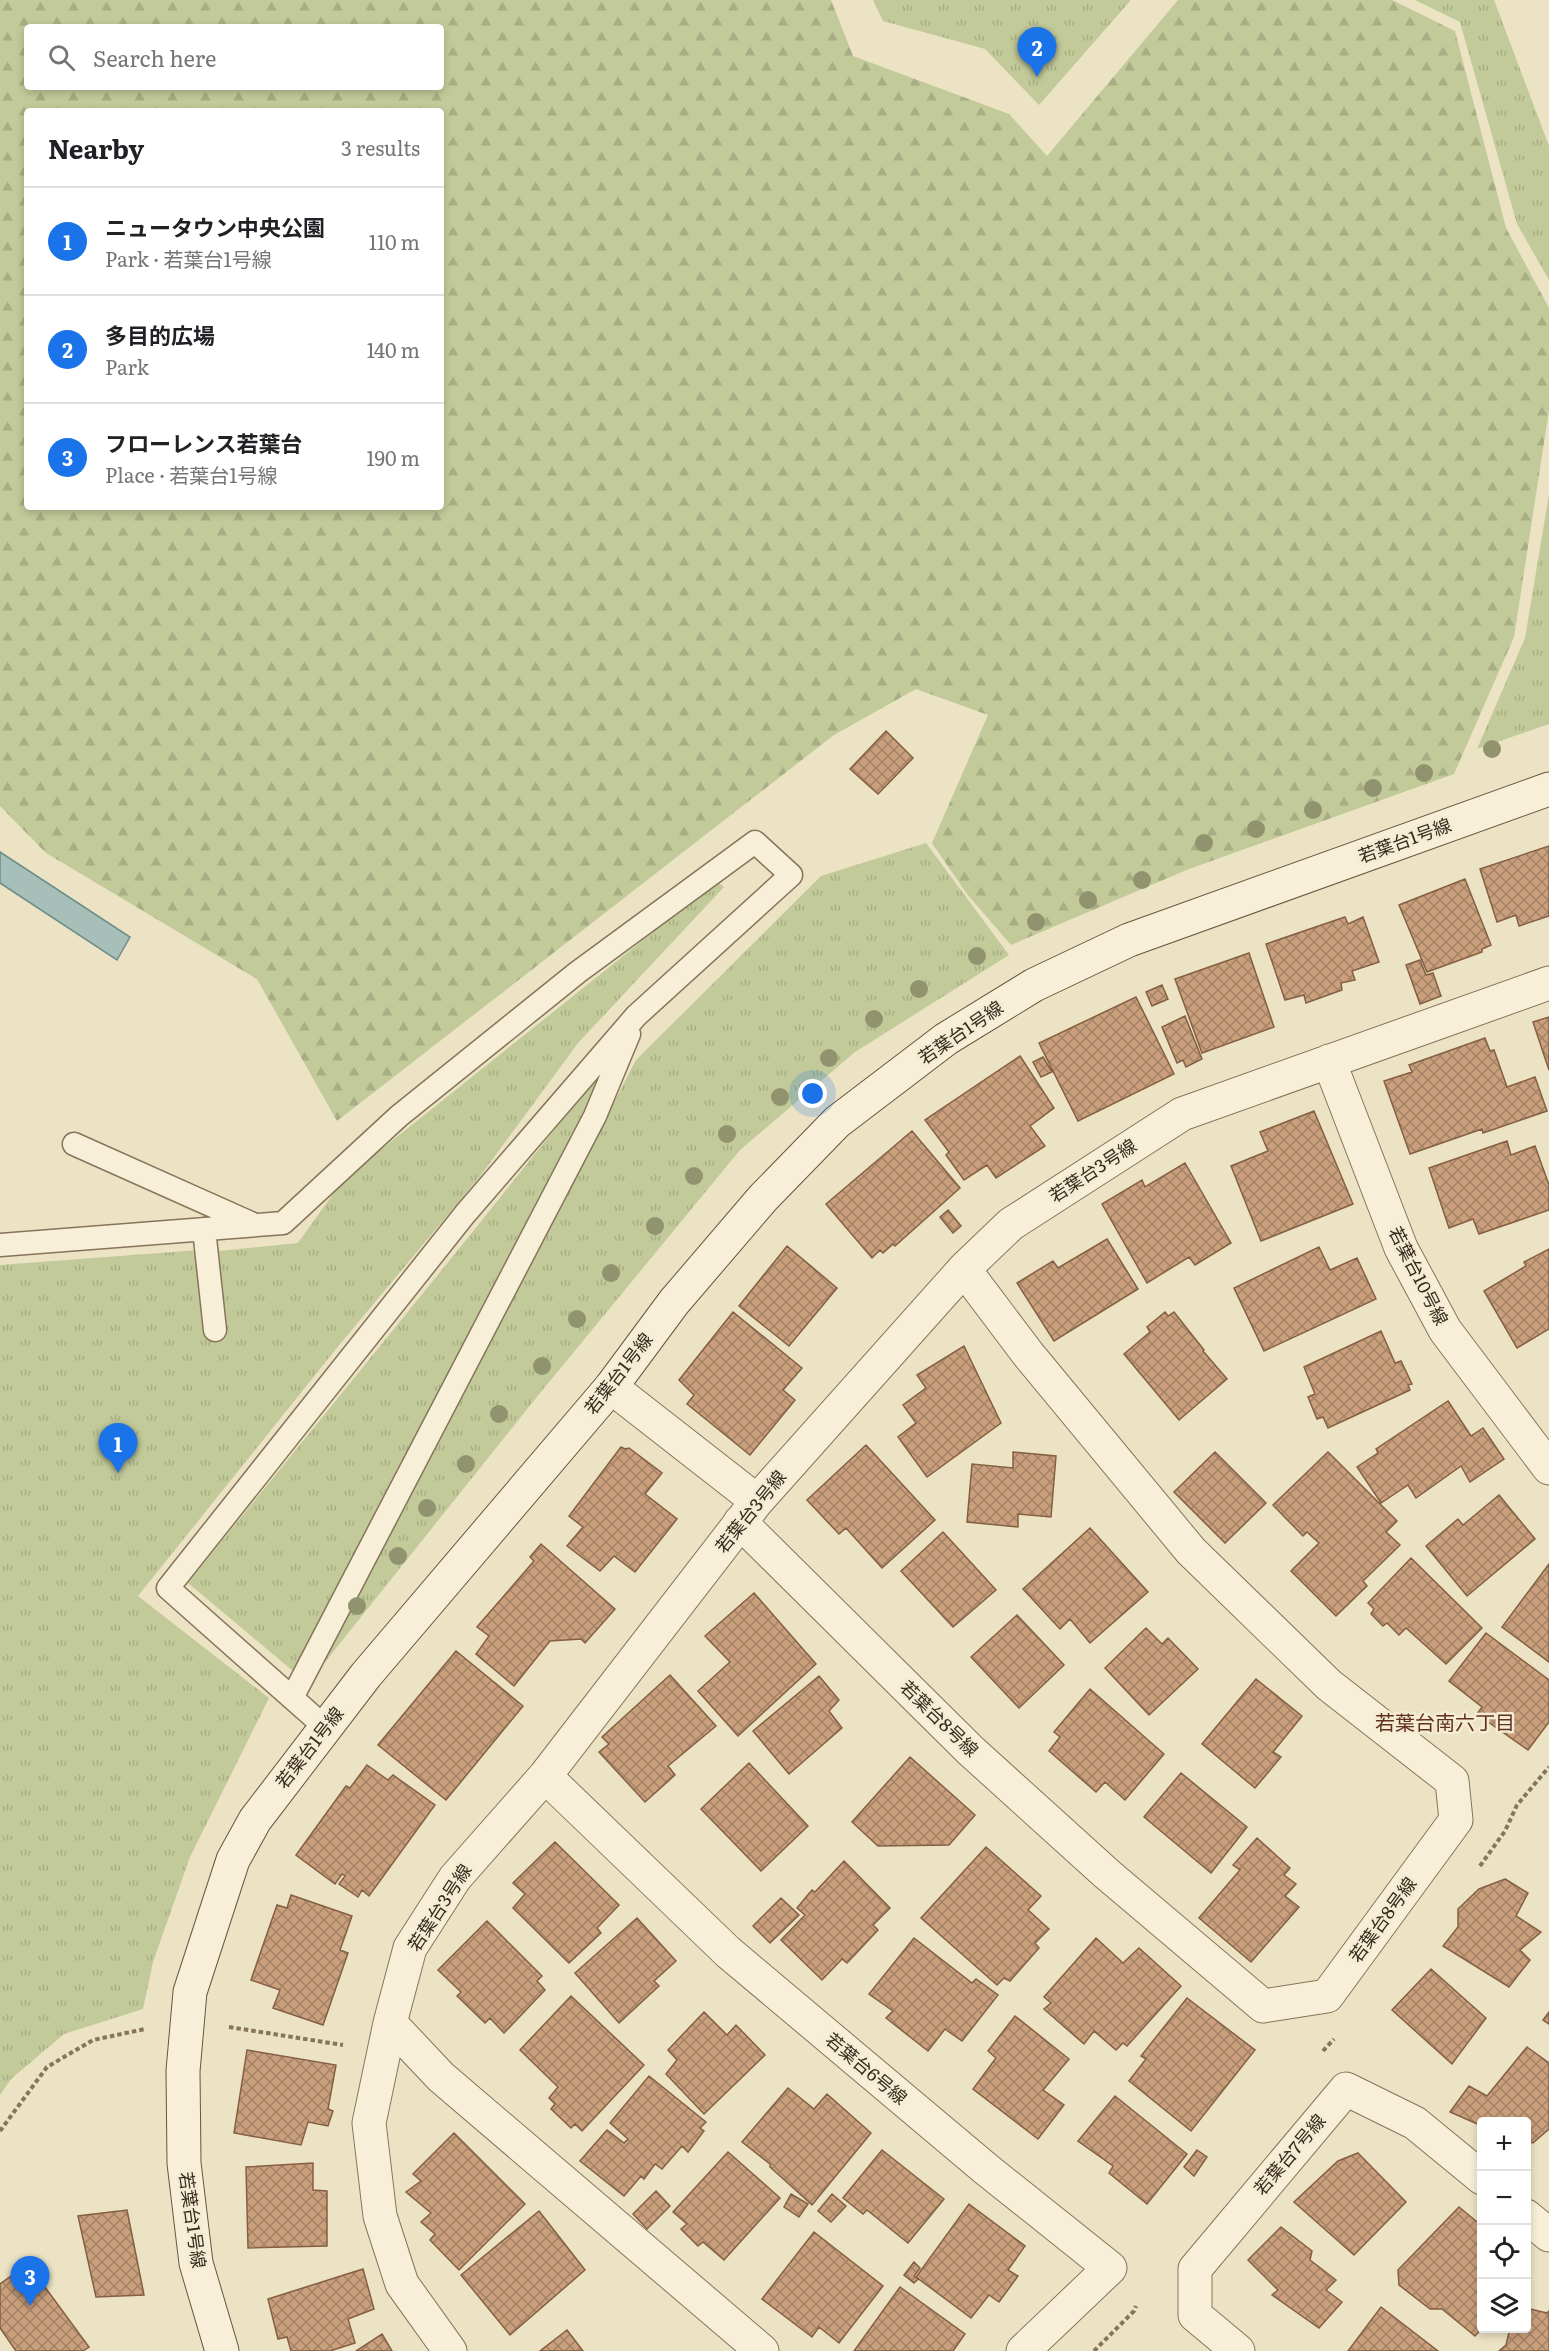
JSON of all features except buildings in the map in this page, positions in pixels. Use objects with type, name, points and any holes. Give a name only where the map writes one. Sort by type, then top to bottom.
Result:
[{"type":"street","name":"若葉台1号線","points":[[216,2348],[196,2263],[184,2163],[183,2071],[190,1992],[233,1860],[255,1820],[366,1675],[611,1387],[674,1302],[772,1190],[837,1122],[946,1039],[1034,985],[1129,940],[1549,789]]},
{"type":"street","name":"若葉台3号線","points":[[450,2351],[402,2284],[380,2217],[369,2123],[387,2037],[410,1948],[455,1878],[545,1776],[749,1512],[964,1269],[1011,1224],[1182,1114],[1549,983]]},
{"type":"street","name":"若葉台10号線","points":[[1329,1061],[1401,1248],[1445,1330],[1549,1468]]},
{"type":"street","name":"若葉台8号線","points":[[749,1512],[970,1750],[1107,1874],[1263,2006],[1327,1996],[1456,1821],[1452,1781],[1329,1685],[1191,1551],[1028,1354],[964,1269]]},
{"type":"street","points":[[611,1387],[749,1512]]},
{"type":"street","name":"若葉台6号線","points":[[545,1776],[728,1952],[986,2169],[1110,2268],[1023,2351]]},
{"type":"street","points":[[387,2037],[441,2077],[762,2351]]},
{"type":"street","name":"若葉台7号線","points":[[1238,2351],[1195,2315],[1195,2269],[1346,2089],[1415,2123],[1477,2174]]},
{"type":"street","points":[[1531,2219],[1549,2235]]},
{"type":"lane","points":[[0,1245],[283,1223],[399,1116],[578,972],[755,842],[791,875],[636,1016],[465,1214],[168,1588],[326,1728]]},
{"type":"lane","points":[[292,1698],[595,1116],[636,1016]]},
{"type":"lane","points":[[74,1144],[256,1225]]},
{"type":"lane","points":[[204,1228],[215,1330]]},
{"type":"path","points":[[225,2026],[387,2037]]},
{"type":"path","points":[[0,2131],[47,2067],[93,2040],[152,2028]]},
{"type":"green space","points":[[0,0],[831,0],[853,56],[1009,114],[1047,156],[1178,0],[1392,0],[1455,31],[1506,228],[1549,308],[1549,410],[1514,637],[1454,774],[1189,869],[1011,945],[967,894],[932,843],[988,715],[916,689],[834,735],[337,1121],[257,979],[46,853],[0,806]]},
{"type":"green space","points":[[873,0],[1131,0],[1039,105],[985,49],[883,21]]},
{"type":"green space","points":[[1415,0],[1494,0],[1549,146],[1549,280],[1517,224],[1460,22]]},
{"type":"green space","points":[[1549,494],[1549,724],[1477,749],[1525,638]]},
{"type":"green space","points":[[926,843],[1009,955],[855,1052],[740,1150],[536,1398],[325,1662],[319,1659],[474,1371],[636,1060],[821,876]]},
{"type":"green space","points":[[717,881],[724,887],[578,1043],[481,1175],[336,1349],[138,1596],[269,1698],[190,1857],[153,1962],[143,2009],[64,2034],[11,2079],[0,2095],[0,1265],[200,1250],[203,1335],[223,1334],[219,1251],[298,1243],[343,1180]]},
{"type":"green space","points":[[611,1058],[293,1671],[188,1583]]},
{"type":"water","points":[[0,852],[130,937],[117,960],[0,883]]},
{"type":"place","name":"多目的広場","points":[[1037,77]]},
{"type":"place","name":"ニュータウン中央公園","points":[[118,1473]]},
{"type":"place","name":"フローレンス若葉台","points":[[30,2306]]},
{"type":"district","name":"若葉台南六丁目","points":[[1445,1723]]}]
